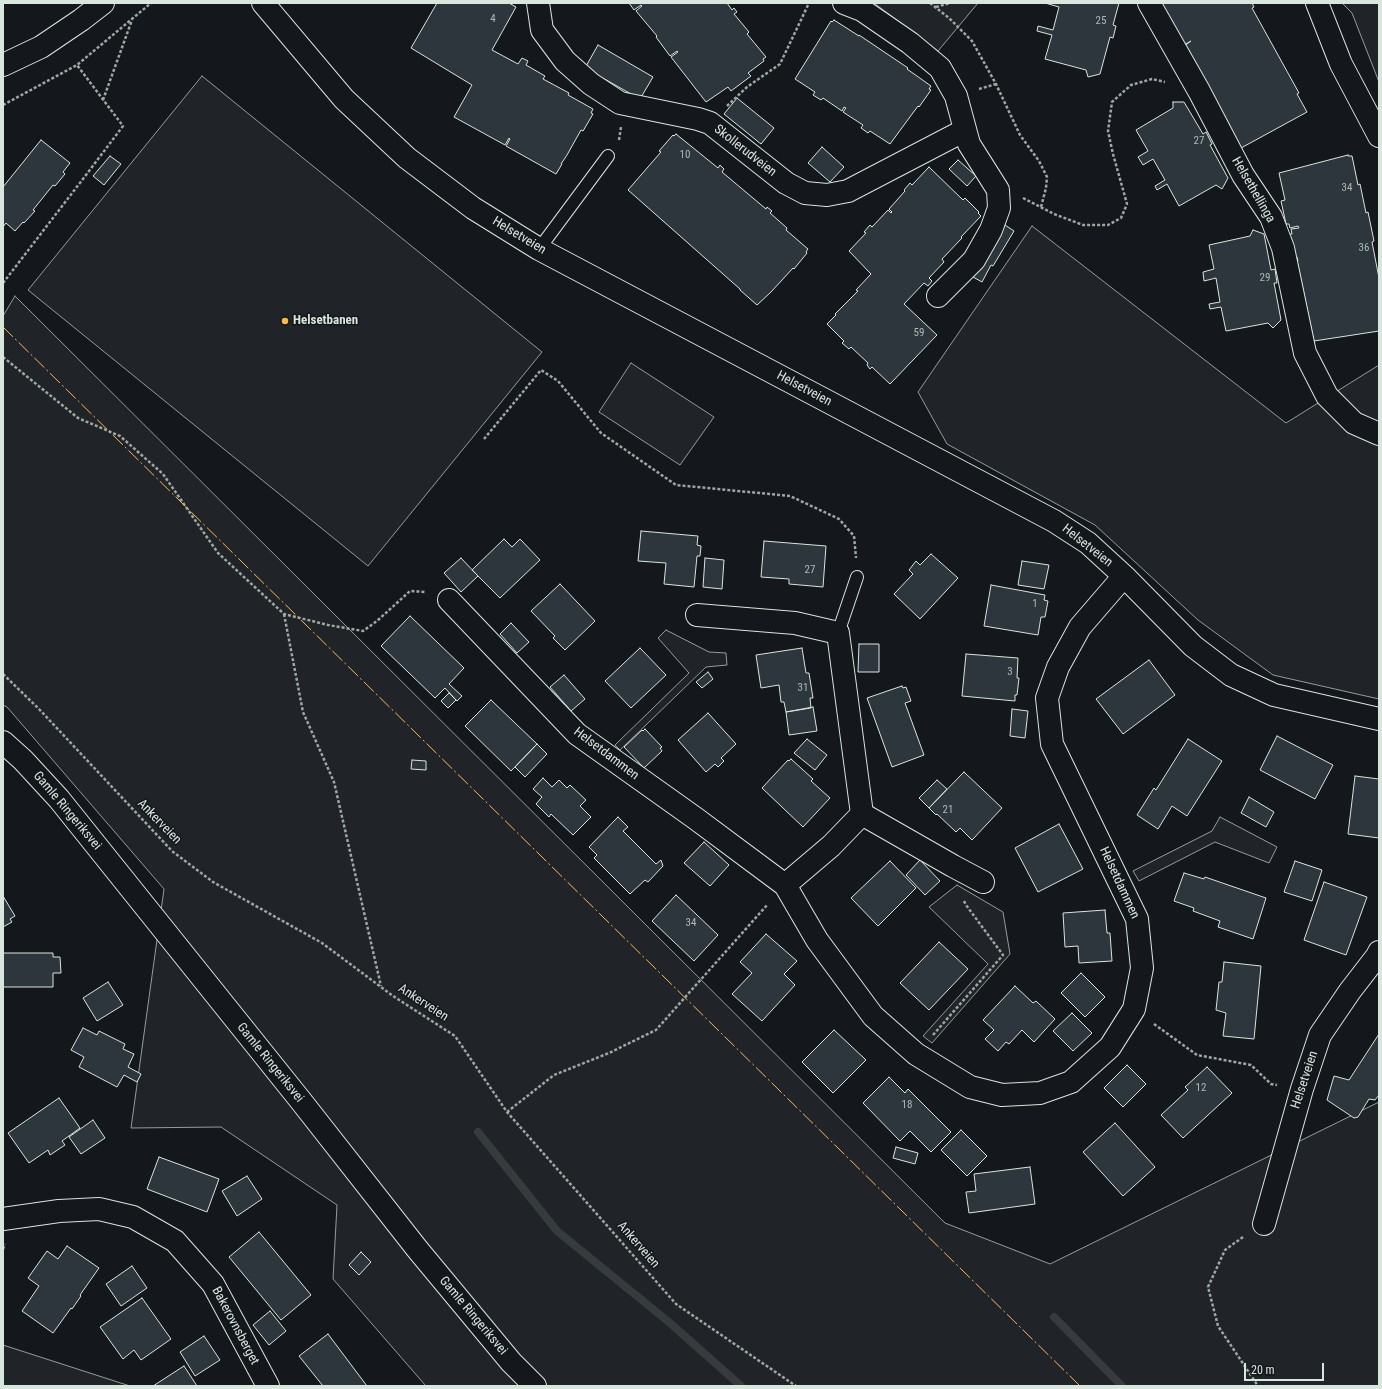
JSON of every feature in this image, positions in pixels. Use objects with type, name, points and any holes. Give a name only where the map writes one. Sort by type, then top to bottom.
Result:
[{"type":"street","points":[[3,65],[41,47],[103,3]]},
{"type":"street","name":"Helsetveien","points":[[263,3],[344,99],[407,158],[473,208],[539,248],[1054,521],[1088,543],[1124,576],[1192,646],[1231,675],[1274,695],[1379,719]]},
{"type":"street","name":"Skollerudveien","points":[[538,3],[542,30],[565,61],[591,84],[620,103],[698,119],[710,123],[786,183],[805,193],[826,195],[848,191],[965,130]]},
{"type":"street","points":[[844,3],[862,10],[910,44],[940,68],[956,96],[969,144],[998,190],[999,208],[991,230],[974,260],[938,296]]},
{"type":"street","name":"Helsethellinga","points":[[1149,3],[1199,91],[1243,175],[1271,217],[1283,248],[1305,353],[1327,396],[1354,423],[1379,434]]},
{"type":"street","points":[[1316,3],[1341,64],[1379,136]]},
{"type":"street","name":"Helsetdammen","points":[[449,600],[577,734],[695,818],[785,886],[817,940],[873,1016],[916,1054],[970,1087],[1002,1095],[1040,1093],[1071,1082],[1110,1047],[1134,1009],[1142,968],[1137,919],[1052,744],[1047,698],[1058,667],[1080,627],[1124,576]]},
{"type":"street","points":[[698,615],[795,623],[838,633],[862,814]]},
{"type":"street","name":"Gamle Ringeriksvei","points":[[3,742],[23,760],[59,799],[301,1101],[418,1250],[511,1362],[535,1386]]},
{"type":"street","points":[[785,886],[831,846],[862,814]]},
{"type":"street","points":[[862,814],[983,882]]},
{"type":"street","name":"Helsetveien","points":[[1264,1224],[1302,1089],[1320,1035],[1379,952]]},
{"type":"street","name":"Bakerovnsberget","points":[[3,1219],[59,1211],[99,1209],[133,1217],[175,1242],[213,1284],[268,1386]]},
{"type":"lane","points":[[539,248],[608,156]]},
{"type":"lane","points":[[838,633],[857,577]]},
{"type":"path","points":[[3,105],[77,65],[151,3]]},
{"type":"path","points":[[710,123],[747,87],[780,64],[809,3]]},
{"type":"path","points":[[930,3],[949,18],[972,41],[996,84],[1020,135],[1039,161],[1047,177],[1041,207]]},
{"type":"path","points":[[935,7],[950,3]]},
{"type":"path","points":[[103,100],[132,19]]},
{"type":"path","points":[[3,283],[123,126],[77,65]]},
{"type":"path","points":[[998,190],[1023,198],[1083,225],[1108,225],[1121,218],[1127,204],[1108,132],[1112,102],[1131,86],[1152,79],[1199,91]]},
{"type":"path","points":[[608,156],[619,145],[622,122],[620,103]]},
{"type":"path","points":[[3,357],[78,418],[120,436],[163,474],[218,553],[284,614],[328,625],[363,631],[377,621],[410,591],[435,592],[449,600]]},
{"type":"path","points":[[484,439],[541,370],[558,381],[601,433],[676,485],[790,496],[839,519],[854,536],[857,577]]},
{"type":"path","points":[[284,614],[304,712],[334,782],[381,986]]},
{"type":"path","name":"Ankerveien","points":[[3,674],[39,709],[172,851],[213,882],[322,943],[381,986],[455,1036],[507,1112],[676,1304],[796,1386]]},
{"type":"path","points":[[916,1054],[1003,955],[966,905],[953,866]]},
{"type":"path","points":[[507,1112],[554,1075],[656,1030],[785,886]]},
{"type":"path","points":[[1134,1009],[1196,1055],[1251,1066],[1271,1084],[1302,1089]]},
{"type":"path","points":[[1258,1386],[1218,1326],[1208,1287],[1225,1250],[1264,1224]]},
{"type":"shaded area","points":[[874,3],[978,3],[938,51]]},
{"type":"shaded area","points":[[1342,3],[1379,3],[1379,82],[1352,13]]},
{"type":"shaded area","name":"Helsetbanen","points":[[202,76],[542,352],[368,566],[28,290]]},
{"type":"shaded area","points":[[1032,226],[1286,423],[1379,365],[1379,699],[1273,675],[1198,620],[1095,525],[947,444],[918,392]]},
{"type":"shaded area","points":[[15,296],[945,1223],[1050,1264],[1379,1102],[1379,1386],[426,1386],[333,1279],[337,1205],[221,1127],[131,1128],[164,889],[7,707],[3,705],[3,316]]},
{"type":"shaded area","points":[[631,363],[714,417],[680,465],[599,412]]},
{"type":"shaded area","points":[[666,630],[709,652],[726,653],[727,665],[706,667],[620,750],[615,745],[689,673],[658,638]]},
{"type":"shaded area","points":[[1220,817],[1277,847],[1269,863],[1215,842],[1139,881],[1133,871],[1212,831]]},
{"type":"shaded area","points":[[957,885],[1003,912],[1010,954],[932,1043],[923,1036],[988,964],[929,907]]},
{"type":"shaded area","points":[[3,1345],[130,1386],[3,1386]]},
{"type":"building","points":[[437,3],[509,3],[516,7],[492,50],[518,64],[522,58],[528,61],[526,65],[545,76],[543,79],[569,93],[568,95],[593,109],[591,113],[593,114],[583,131],[581,130],[556,174],[506,146],[510,139],[509,138],[505,145],[454,117],[472,85],[411,48]]},
{"type":"building","points":[[629,3],[727,3],[732,10],[734,8],[737,12],[734,14],[749,32],[747,34],[766,57],[763,59],[764,61],[748,73],[751,76],[731,91],[728,87],[706,102],[671,57],[678,52],[677,51],[670,56],[656,37],[657,36],[636,11],[642,6],[641,5],[634,10]]},
{"type":"building","points":[[1045,3],[1119,3],[1113,25],[1116,26],[1113,38],[1110,37],[1100,74],[1088,77],[1086,70],[1045,59],[1052,35],[1037,31],[1038,26],[1053,30],[1059,7]]},
{"type":"building","points":[[1161,3],[1252,3],[1254,7],[1252,8],[1299,93],[1297,94],[1307,112],[1241,148],[1227,122],[1225,123],[1183,47],[1191,41],[1184,45]]},
{"type":"building","points":[[834,20],[908,68],[907,69],[931,86],[929,89],[931,90],[919,107],[918,106],[890,144],[870,131],[868,133],[861,128],[863,125],[843,112],[846,108],[844,107],[842,111],[823,98],[821,100],[813,95],[815,92],[795,79],[831,21],[832,22]]},
{"type":"building","points":[[598,45],[653,77],[640,99],[585,68]]},
{"type":"building","points":[[737,98],[774,128],[761,144],[724,114]]},
{"type":"building","points":[[1173,102],[1184,102],[1203,134],[1206,132],[1212,144],[1210,145],[1228,178],[1222,189],[1216,185],[1179,206],[1167,184],[1157,190],[1155,186],[1165,180],[1153,159],[1143,165],[1138,157],[1148,151],[1136,130],[1173,108]]},
{"type":"building","points":[[676,134],[718,168],[720,165],[724,169],[722,172],[766,209],[767,207],[772,211],[770,213],[787,228],[786,230],[808,249],[806,252],[807,253],[794,269],[793,268],[757,305],[628,190],[661,152],[659,151],[673,135],[674,136]]},
{"type":"building","points":[[41,140],[70,163],[63,172],[65,174],[55,186],[53,185],[33,210],[35,211],[24,223],[23,222],[15,231],[6,223],[3,227],[3,187]]},
{"type":"building","points":[[822,147],[844,167],[830,182],[808,163]]},
{"type":"building","points":[[1348,155],[1352,156],[1366,213],[1368,212],[1374,241],[1372,242],[1379,278],[1379,331],[1314,341],[1298,261],[1297,257],[1293,257],[1288,234],[1292,234],[1291,229],[1299,228],[1298,226],[1290,228],[1289,224],[1286,224],[1281,201],[1285,200],[1279,173]]},
{"type":"building","points":[[110,156],[121,164],[104,185],[93,176]]},
{"type":"building","points":[[958,160],[976,176],[967,186],[949,169]]},
{"type":"building","points":[[929,167],[963,200],[965,198],[981,216],[942,259],[944,262],[929,278],[932,281],[928,286],[924,283],[904,304],[937,335],[890,384],[872,367],[870,369],[867,365],[868,363],[851,347],[849,349],[842,343],[844,341],[827,324],[858,291],[856,290],[871,274],[849,251],[866,233],[864,232],[870,225],[872,227],[888,210],[891,213],[892,212],[889,209],[905,191],[904,190],[910,183],[912,185]]},
{"type":"building","points":[[1005,225],[1014,231],[993,266],[991,265],[982,282],[973,277]]},
{"type":"building","points":[[1253,230],[1264,234],[1271,270],[1275,269],[1277,283],[1274,283],[1281,320],[1273,328],[1268,323],[1226,331],[1221,307],[1210,309],[1209,304],[1220,302],[1216,278],[1204,281],[1203,272],[1214,269],[1209,245],[1250,236]]},
{"type":"building","points":[[641,531],[698,536],[697,545],[701,546],[700,556],[697,556],[694,587],[664,584],[666,563],[638,561]]},
{"type":"building","points":[[504,539],[512,547],[520,539],[540,560],[500,598],[472,570]]},
{"type":"building","points":[[764,541],[826,546],[823,587],[789,584],[789,579],[761,577]]},
{"type":"building","points":[[931,554],[958,578],[920,619],[894,594],[913,574],[909,570],[916,561],[920,565]]},
{"type":"building","points":[[461,558],[478,576],[461,592],[444,573]]},
{"type":"building","points":[[705,558],[724,560],[722,589],[703,587]]},
{"type":"building","points":[[1022,561],[1049,565],[1044,589],[1018,585]]},
{"type":"building","points":[[560,584],[595,621],[565,650],[553,638],[555,636],[531,611]]},
{"type":"building","points":[[991,585],[1045,595],[1044,600],[1048,601],[1045,617],[1041,617],[1038,635],[984,626]]},
{"type":"building","points":[[410,616],[464,668],[449,684],[462,696],[457,701],[445,688],[435,698],[381,646]]},
{"type":"building","points":[[511,623],[529,642],[517,653],[500,634]]},
{"type":"building","points":[[859,644],[879,644],[879,672],[858,672]]},
{"type":"building","points":[[640,648],[666,675],[631,708],[605,681]]},
{"type":"building","points":[[802,648],[806,673],[809,673],[813,698],[810,698],[811,708],[786,712],[784,702],[781,702],[779,685],[761,688],[756,655]]},
{"type":"building","points":[[966,654],[1018,658],[1017,678],[1019,678],[1015,701],[962,696]]},
{"type":"building","points":[[1149,660],[1175,695],[1123,734],[1096,699]]},
{"type":"building","points":[[708,672],[713,679],[702,688],[696,682]]},
{"type":"building","points":[[564,675],[585,699],[571,711],[550,687]]},
{"type":"building","points":[[902,686],[903,688],[906,687],[911,701],[905,703],[924,755],[892,767],[867,698]]},
{"type":"building","points":[[449,693],[456,700],[448,708],[441,701]]},
{"type":"building","points":[[491,700],[537,744],[511,771],[465,726]]},
{"type":"building","points":[[813,707],[817,731],[789,735],[786,712]]},
{"type":"building","points":[[1012,709],[1028,711],[1025,738],[1010,736]]},
{"type":"building","points":[[708,713],[736,744],[721,758],[724,761],[718,767],[715,764],[706,772],[678,740]]},
{"type":"building","points":[[645,729],[662,747],[660,748],[662,751],[644,768],[624,747]]},
{"type":"building","points":[[1277,736],[1333,765],[1315,799],[1260,770]]},
{"type":"building","points":[[807,739],[827,755],[815,770],[794,753]]},
{"type":"building","points":[[1188,739],[1222,761],[1187,816],[1172,806],[1158,829],[1137,815],[1154,788],[1156,790]]},
{"type":"building","points":[[537,744],[547,754],[525,777],[515,767]]},
{"type":"building","points":[[791,759],[813,779],[811,781],[830,798],[803,827],[762,788],[788,760],[789,761]]},
{"type":"building","points":[[412,760],[426,761],[426,770],[411,769]]},
{"type":"building","points":[[964,772],[1002,808],[972,840],[960,828],[956,832],[929,808]]},
{"type":"building","points":[[1355,776],[1379,779],[1379,838],[1348,834]]},
{"type":"building","points":[[543,778],[552,787],[559,780],[567,788],[570,785],[586,800],[580,806],[591,817],[573,835],[551,814],[549,817],[536,804],[542,797],[533,789]]},
{"type":"building","points":[[937,780],[947,789],[929,808],[919,798]]},
{"type":"building","points":[[1249,797],[1274,812],[1266,827],[1241,813]]},
{"type":"building","points":[[618,817],[628,827],[623,831],[656,864],[661,860],[663,866],[648,882],[645,880],[630,894],[594,858],[597,855],[589,847]]},
{"type":"building","points":[[1059,824],[1083,869],[1038,892],[1015,848]]},
{"type":"building","points":[[704,842],[729,865],[710,886],[684,863]]},
{"type":"building","points":[[920,860],[940,881],[925,895],[906,875]]},
{"type":"building","points":[[890,861],[916,888],[878,926],[851,898]]},
{"type":"building","points":[[1295,861],[1322,870],[1312,901],[1284,892]]},
{"type":"building","points":[[1184,873],[1204,879],[1205,877],[1266,898],[1253,939],[1218,927],[1220,921],[1193,911],[1194,908],[1174,901]]},
{"type":"building","points":[[1324,882],[1367,897],[1346,955],[1304,940]]},
{"type":"building","points":[[676,895],[718,935],[694,961],[652,921]]},
{"type":"building","points":[[3,896],[15,916],[10,919],[12,922],[3,927]]},
{"type":"building","points":[[1105,910],[1107,933],[1110,933],[1112,961],[1079,963],[1078,946],[1065,947],[1063,913]]},
{"type":"building","points":[[766,934],[797,961],[784,974],[795,985],[762,1021],[732,994],[752,973],[740,962]]},
{"type":"building","points":[[939,942],[968,969],[929,1010],[900,983]]},
{"type":"building","points":[[3,953],[53,953],[53,957],[60,957],[61,973],[53,973],[53,987],[3,987]]},
{"type":"building","points":[[1224,962],[1261,966],[1254,1039],[1223,1036],[1226,1013],[1216,1010],[1219,982],[1222,982]]},
{"type":"building","points":[[1081,973],[1105,997],[1085,1017],[1061,993]]},
{"type":"building","points":[[108,982],[123,1005],[97,1021],[83,998]]},
{"type":"building","points":[[1015,986],[1033,1003],[1036,1001],[1055,1019],[1034,1042],[1022,1030],[1009,1044],[1006,1042],[998,1051],[985,1039],[994,1030],[983,1020]]},
{"type":"building","points":[[1072,1013],[1092,1033],[1073,1051],[1053,1031]]},
{"type":"building","points":[[83,1028],[97,1035],[99,1031],[125,1044],[123,1049],[134,1054],[128,1067],[141,1074],[137,1082],[124,1075],[117,1087],[79,1067],[84,1057],[71,1050]]},
{"type":"building","points":[[834,1030],[866,1060],[833,1093],[802,1062]]},
{"type":"building","points":[[1379,1034],[1379,1095],[1375,1100],[1369,1099],[1358,1117],[1354,1118],[1327,1100],[1334,1076],[1349,1080]]},
{"type":"building","points":[[1127,1065],[1146,1084],[1123,1107],[1104,1088]]},
{"type":"building","points":[[1207,1067],[1232,1093],[1183,1138],[1161,1115],[1188,1090],[1185,1087]]},
{"type":"building","points":[[889,1077],[905,1093],[908,1089],[951,1132],[931,1152],[910,1131],[900,1141],[863,1103]]},
{"type":"building","points":[[59,1098],[80,1128],[62,1141],[65,1145],[50,1155],[48,1150],[29,1163],[8,1133]]},
{"type":"building","points":[[93,1120],[105,1138],[81,1154],[69,1137]]},
{"type":"building","points":[[1115,1123],[1155,1167],[1123,1196],[1083,1152]]},
{"type":"building","points":[[961,1130],[987,1156],[967,1176],[941,1150]]},
{"type":"building","points":[[896,1147],[918,1153],[915,1164],[893,1158]]},
{"type":"building","points":[[159,1157],[219,1179],[207,1212],[147,1189]]},
{"type":"building","points":[[1030,1167],[1035,1204],[969,1213],[966,1192],[976,1191],[974,1174]]},
{"type":"building","points":[[247,1176],[262,1199],[237,1216],[222,1191]]},
{"type":"building","points":[[259,1232],[311,1295],[281,1320],[229,1257]]},
{"type":"building","points":[[67,1246],[99,1268],[72,1309],[71,1308],[53,1333],[22,1311],[39,1286],[28,1278],[47,1251],[58,1259]]},
{"type":"building","points":[[361,1252],[371,1262],[359,1275],[349,1265]]},
{"type":"building","points":[[132,1266],[147,1288],[121,1306],[106,1284]]},
{"type":"building","points":[[142,1298],[171,1339],[141,1360],[134,1350],[123,1359],[100,1327]]},
{"type":"building","points":[[270,1311],[286,1331],[269,1345],[253,1325]]},
{"type":"building","points":[[328,1334],[367,1386],[323,1386],[299,1356]]},
{"type":"building","points":[[204,1336],[220,1360],[195,1376],[180,1352]]},
{"type":"building","points":[[184,1366],[197,1386],[153,1386]]},
{"type":"waterway","points":[[478,1132],[557,1231],[670,1323],[741,1386]]},
{"type":"waterway","points":[[1054,1317],[1122,1386]]},
{"type":"power","points":[[3,327],[1080,1386]]},
{"type":"place","name":"Helsetbanen","points":[[285,321]]}]
